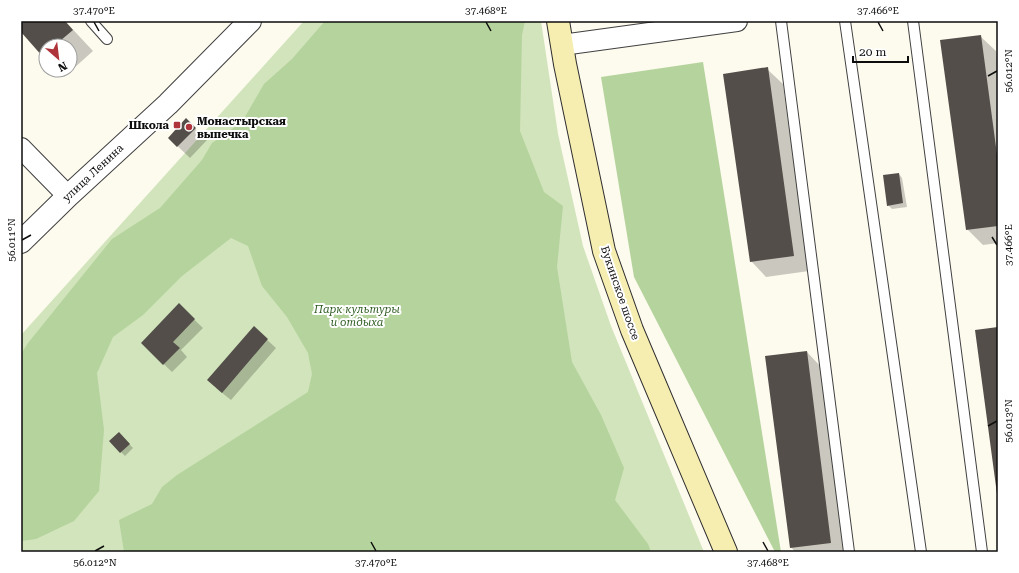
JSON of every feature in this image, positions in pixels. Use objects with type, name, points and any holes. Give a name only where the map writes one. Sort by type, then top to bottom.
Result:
[{"type":"main road","name":"Букинское шоссе","points":[[558,21],[604,251],[632,330],[726,552]]},
{"type":"street","name":"улица Ленина","points":[[21,242],[68,196],[168,104],[250,21]]},
{"type":"street","points":[[562,45],[737,21]]},
{"type":"street","points":[[21,148],[68,196]]},
{"type":"lane","points":[[91,21],[107,39]]},
{"type":"lane","points":[[781,21],[849,552]]},
{"type":"lane","points":[[845,21],[921,552]]},
{"type":"lane","points":[[914,21],[982,552]]},
{"type":"green space","name":"Парк культуры и отдыха","points":[[304,21],[541,21],[558,134],[583,246],[611,326],[704,552],[21,552],[21,335]]},
{"type":"green space","name":"Парк культуры и отдыха","points":[[325,21],[525,21],[522,35],[520,131],[544,192],[563,206],[557,267],[572,362],[601,415],[624,468],[615,500],[648,544],[651,552],[124,552],[119,520],[152,504],[162,487],[177,475],[308,392],[312,374],[308,353],[287,317],[262,286],[248,246],[231,238],[182,276],[143,315],[113,337],[97,373],[104,430],[99,491],[74,521],[36,539],[21,541],[21,354],[28,343],[112,239],[160,208],[202,160],[212,143],[242,122],[264,84],[292,59]]},
{"type":"green space","points":[[703,62],[781,552],[775,552],[634,277],[601,77]]},
{"type":"building","points":[[21,21],[65,21],[73,30],[64,38],[38,38],[38,51],[21,32]]},
{"type":"building","points":[[981,35],[998,162],[998,226],[966,230],[940,40]]},
{"type":"building","points":[[768,67],[794,256],[750,262],[723,74]]},
{"type":"building","points":[[186,118],[196,128],[177,147],[168,138]]},
{"type":"building","points":[[899,173],[903,203],[887,206],[883,175]]},
{"type":"building","points":[[179,303],[195,319],[173,342],[180,348],[163,365],[141,343]]},
{"type":"building","points":[[254,326],[268,339],[222,393],[207,380]]},
{"type":"building","points":[[998,327],[998,494],[997,494],[975,330]]},
{"type":"building","points":[[807,351],[831,543],[790,548],[765,356]]},
{"type":"building","points":[[119,432],[130,444],[120,453],[109,441]]},
{"type":"place","name":"Школа","points":[[177,125]]},
{"type":"place","name":"Монастырская выпечка","points":[[189,127]]}]
